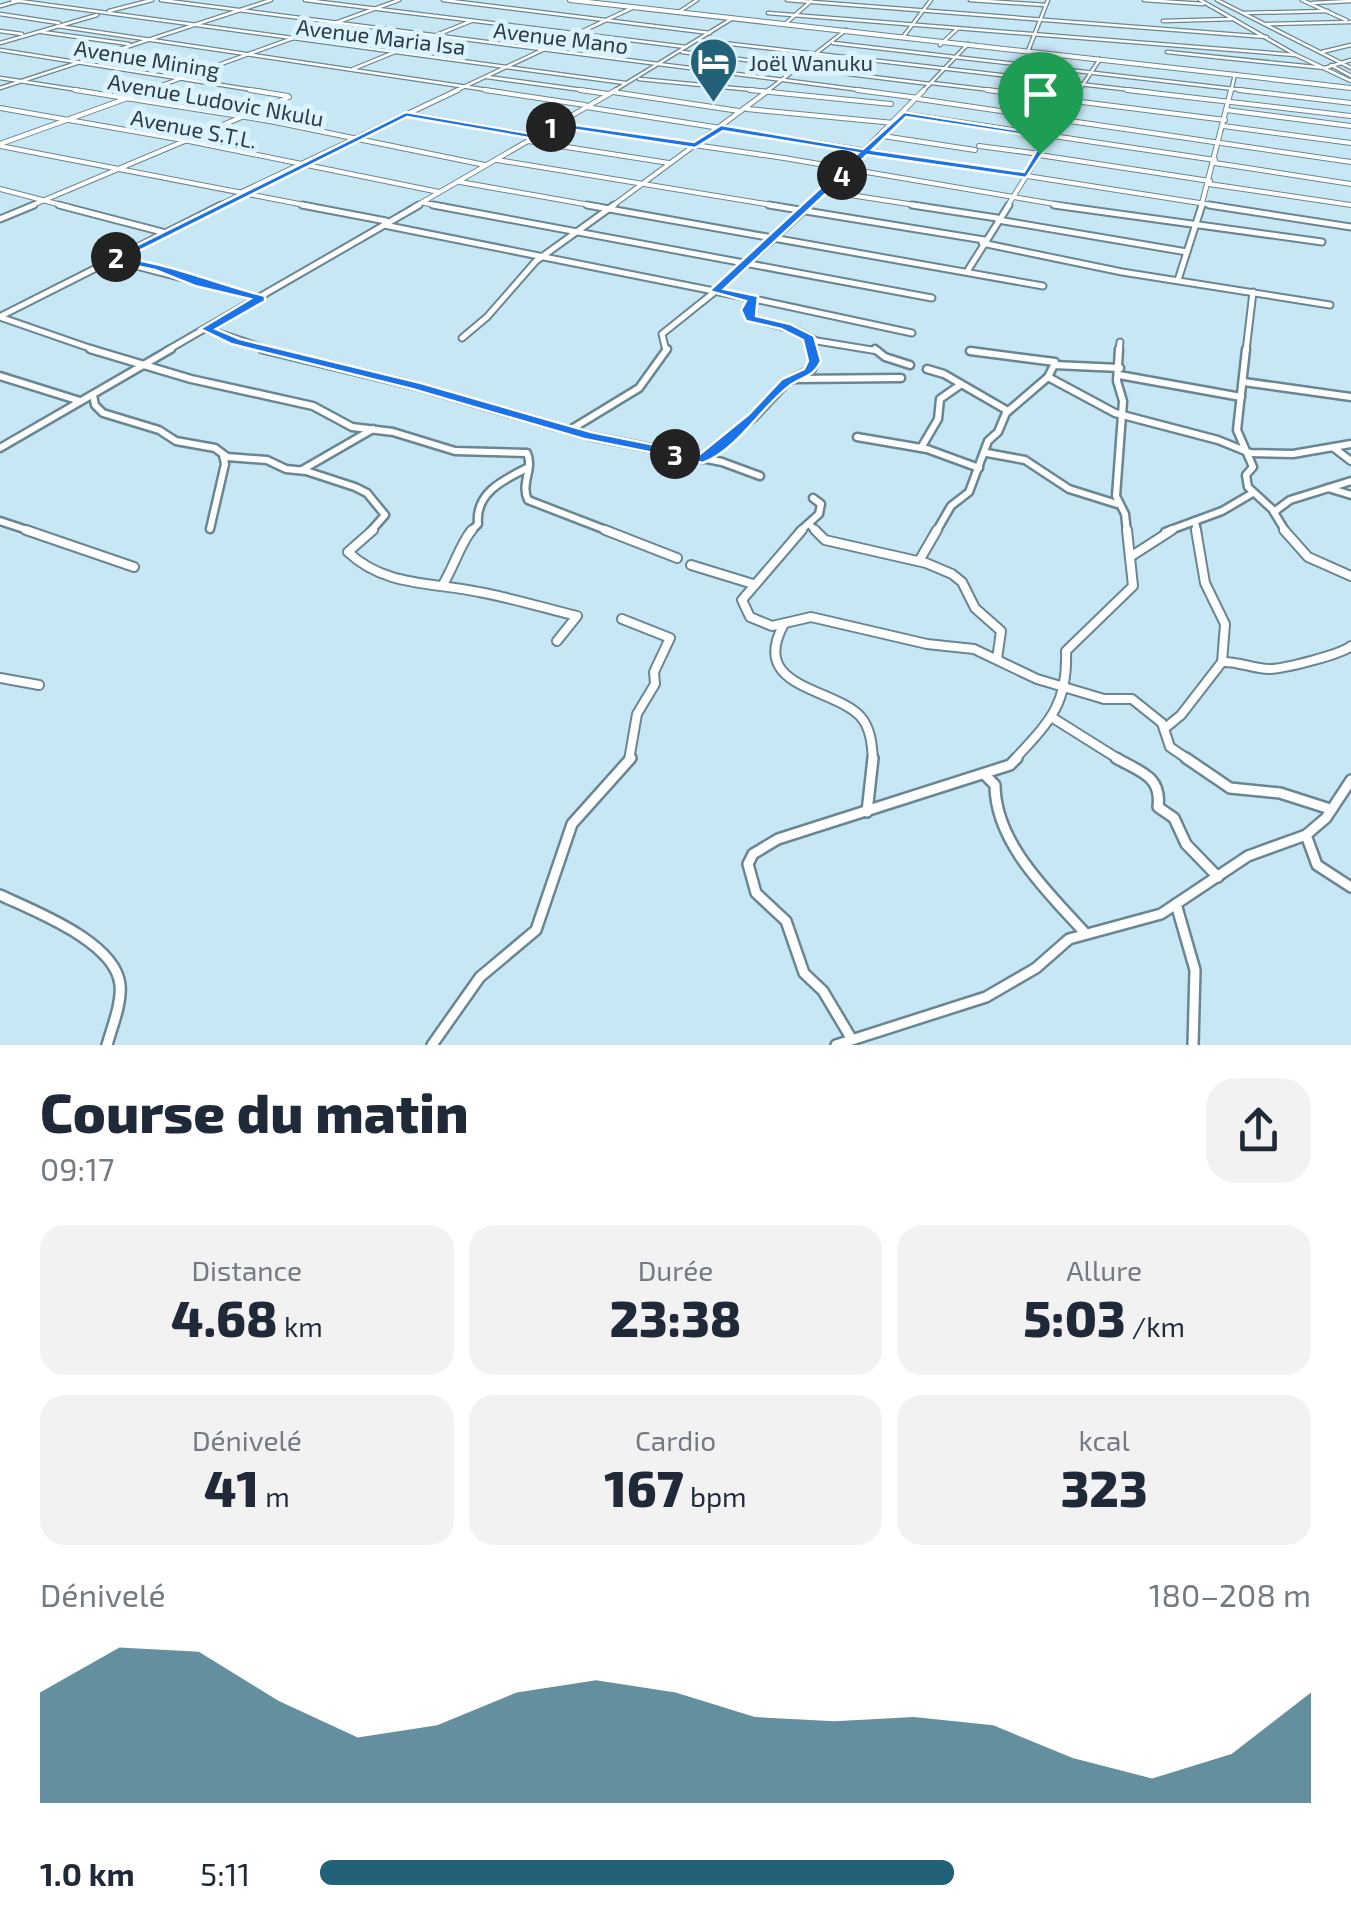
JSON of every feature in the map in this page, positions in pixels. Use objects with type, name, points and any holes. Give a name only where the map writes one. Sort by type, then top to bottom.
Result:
[{"type":"street","name":"Avenue Maria Isa","points":[[12,0],[628,84]]},
{"type":"street","points":[[0,43],[152,0]]},
{"type":"street","name":"Avenue Mano","points":[[161,0],[919,99],[1351,162]]},
{"type":"street","points":[[0,88],[271,0]]},
{"type":"street","points":[[305,0],[687,47]]},
{"type":"street","points":[[0,145],[400,0]]},
{"type":"street","points":[[443,0],[711,33]]},
{"type":"street","points":[[570,0],[1235,74],[1350,76]]},
{"type":"street","points":[[679,12],[697,0]]},
{"type":"street","points":[[787,0],[1268,38]]},
{"type":"street","points":[[903,37],[932,0]]},
{"type":"street","points":[[970,0],[1046,3],[1028,52]]},
{"type":"street","points":[[1144,0],[1225,4],[1339,62],[1350,76]]},
{"type":"street","points":[[1200,0],[1296,55],[1350,76]]},
{"type":"street","points":[[1302,0],[1350,22]]},
{"type":"street","points":[[0,6],[19,1]]},
{"type":"street","points":[[785,24],[811,1]]},
{"type":"street","points":[[1308,3],[1351,1]]},
{"type":"street","points":[[0,317],[244,193],[634,7]]},
{"type":"street","points":[[1243,13],[1328,11]]},
{"type":"street","points":[[0,14],[66,24]]},
{"type":"street","points":[[768,14],[1296,55]]},
{"type":"street","points":[[0,448],[628,84],[733,18]]},
{"type":"street","points":[[1162,21],[1235,19]]},
{"type":"street","points":[[351,70],[472,21]]},
{"type":"street","points":[[1265,24],[1350,22]]},
{"type":"street","points":[[57,26],[1350,227]]},
{"type":"street","points":[[941,43],[958,28]]},
{"type":"street","points":[[0,30],[28,34]]},
{"type":"street","points":[[462,338],[487,317],[542,257],[721,128],[846,30]]},
{"type":"street","points":[[40,32],[130,44]]},
{"type":"street","points":[[697,40],[1084,86],[1351,126]]},
{"type":"street","points":[[833,44],[1351,103]]},
{"type":"street","points":[[570,430],[604,415],[622,398],[644,388],[668,347],[662,334],[848,170],[968,44]]},
{"type":"street","points":[[1163,66],[1167,52],[1164,44]]},
{"type":"street","points":[[1321,52],[1351,45]]},
{"type":"street","name":"Avenue Mining","points":[[0,50],[289,97],[238,118]]},
{"type":"street","points":[[681,52],[1075,101],[1351,144]]},
{"type":"street","points":[[1167,52],[1328,67],[1351,60]]},
{"type":"street","points":[[968,270],[1100,60]]},
{"type":"street","points":[[1328,67],[1334,73],[1350,76]]},
{"type":"street","points":[[1334,73],[1350,76]]},
{"type":"street","points":[[1178,280],[1215,161],[1235,74]]},
{"type":"street","points":[[486,77],[743,110],[895,123]]},
{"type":"street","name":"Avenue Ludovic Nkulu","points":[[0,78],[485,165]]},
{"type":"street","points":[[636,78],[891,104]]},
{"type":"street","points":[[1227,107],[1351,116]]},
{"type":"street","name":"Avenue S.T.L.","points":[[0,108],[189,141],[440,192]]},
{"type":"street","points":[[406,114],[534,137]]},
{"type":"street","points":[[904,114],[1351,184]]},
{"type":"street","points":[[0,219],[238,118]]},
{"type":"street","points":[[555,124],[1322,242]]},
{"type":"street","points":[[882,136],[1040,155],[1351,205]]},
{"type":"street","points":[[527,141],[670,163]]},
{"type":"street","points":[[0,145],[912,333]]},
{"type":"street","points":[[495,160],[1330,305]]},
{"type":"street","points":[[458,182],[776,235],[1044,286]]},
{"type":"street","points":[[0,188],[166,233]]},
{"type":"street","points":[[824,191],[1187,252]]},
{"type":"street","points":[[422,202],[932,298]]},
{"type":"street","points":[[113,260],[157,266],[199,283],[261,298]]},
{"type":"street","points":[[1253,292],[1238,435],[1250,454],[1253,469],[1246,478],[1251,494],[1274,512],[1292,543],[1308,557],[1351,576]]},
{"type":"street","points":[[754,299],[748,310],[750,318],[809,338],[874,348],[884,357],[910,365]]},
{"type":"street","points":[[0,308],[11,311]]},
{"type":"street","points":[[0,317],[28,330],[191,379],[313,406],[344,424],[374,428],[455,451],[527,453],[530,456],[523,490],[534,504],[581,518],[608,533],[677,558]]},
{"type":"street","points":[[206,329],[242,344],[760,476]]},
{"type":"street","points":[[795,379],[814,364],[809,338]]},
{"type":"street","points":[[851,1038],[823,991],[804,973],[786,921],[756,893],[748,864],[752,854],[778,839],[986,776],[1010,765],[1053,718],[1064,688],[1066,650],[1104,610],[1129,592],[1133,579],[1125,514],[1118,504],[1120,342]]},
{"type":"street","points":[[970,351],[1119,371],[1240,397]]},
{"type":"street","points":[[919,561],[951,506],[969,492],[988,441],[998,432],[1008,411],[1048,377],[1054,365],[1061,363]]},
{"type":"street","points":[[928,369],[1008,411]]},
{"type":"street","points":[[0,376],[81,402]]},
{"type":"street","points":[[1048,377],[1122,414],[1218,440],[1250,454],[1293,454],[1351,444]]},
{"type":"street","points":[[703,459],[754,417],[786,382],[900,378]]},
{"type":"street","points":[[1244,382],[1351,397]]},
{"type":"street","points":[[922,448],[938,419],[940,399],[960,384]]},
{"type":"street","points":[[94,396],[95,406],[108,415],[159,430],[178,442],[215,448],[223,455],[225,464],[210,529]]},
{"type":"street","points":[[299,471],[374,428]]},
{"type":"street","points":[[1218,440],[1238,435]]},
{"type":"street","points":[[858,436],[922,448],[979,468]]},
{"type":"street","points":[[1334,448],[1351,461]]},
{"type":"street","points":[[986,453],[1025,460],[1069,489],[1118,504]]},
{"type":"street","points":[[223,455],[258,458],[367,493],[383,512],[382,522],[351,548],[350,556],[362,565],[408,583],[550,606],[576,616],[558,641]]},
{"type":"street","points":[[442,586],[461,556],[463,540],[478,524],[476,512],[488,490],[527,468]]},
{"type":"street","points":[[1274,512],[1290,500],[1351,481]]},
{"type":"street","points":[[1327,488],[1351,495]]},
{"type":"street","points":[[1130,558],[1161,534],[1222,511],[1251,494]]},
{"type":"street","points":[[814,498],[821,504],[821,511],[782,549],[740,603],[765,624],[811,617],[928,644],[974,649],[1012,669],[1064,688],[1104,699],[1132,699],[1156,716],[1170,747],[1230,788],[1280,794],[1330,809]]},
{"type":"street","points":[[0,521],[134,568]]},
{"type":"street","points":[[1164,729],[1181,715],[1222,662],[1225,624],[1205,583],[1194,522]]},
{"type":"street","points":[[810,524],[825,540],[919,561],[958,578],[973,606],[997,626],[1002,638],[997,659]]},
{"type":"street","points":[[692,566],[753,584]]},
{"type":"street","points":[[432,1045],[480,977],[536,930],[572,824],[633,754],[630,741],[637,714],[654,686],[654,672],[670,638],[622,619]]},
{"type":"street","points":[[785,623],[776,640],[780,666],[806,692],[846,706],[867,726],[872,766],[866,812]]},
{"type":"street","points":[[1222,662],[1240,660],[1263,670],[1322,652],[1342,654],[1351,646]]},
{"type":"street","points":[[0,678],[38,686]]},
{"type":"street","points":[[1053,718],[1155,782],[1160,790],[1158,807],[1174,818],[1186,844],[1218,877]]},
{"type":"street","points":[[986,776],[995,785],[995,797],[1020,860],[1084,933]]},
{"type":"street","points":[[836,1045],[986,996],[1036,968],[1068,940],[1084,933],[1161,914],[1248,856],[1306,835],[1351,780]]},
{"type":"street","points":[[1306,835],[1317,865],[1351,886]]},
{"type":"street","points":[[0,895],[78,931],[118,973],[121,989],[106,1045]]},
{"type":"street","points":[[1176,904],[1195,970],[1194,1045]]},
{"type":"place","name":"Joël Wanuku","points":[[714,104]]},
{"type":"route","points":[[1040,154],[1026,175],[865,152],[721,128],[695,145],[555,124],[534,137],[406,114],[242,192],[245,193],[113,260],[157,266],[199,283],[261,298],[206,329],[236,342],[416,386],[589,436],[703,459],[754,417],[786,382],[809,372],[815,361],[808,347],[809,338],[795,330],[750,318],[749,305],[754,299],[715,291],[848,170],[865,152],[904,114],[1050,136],[1040,154]]}]
